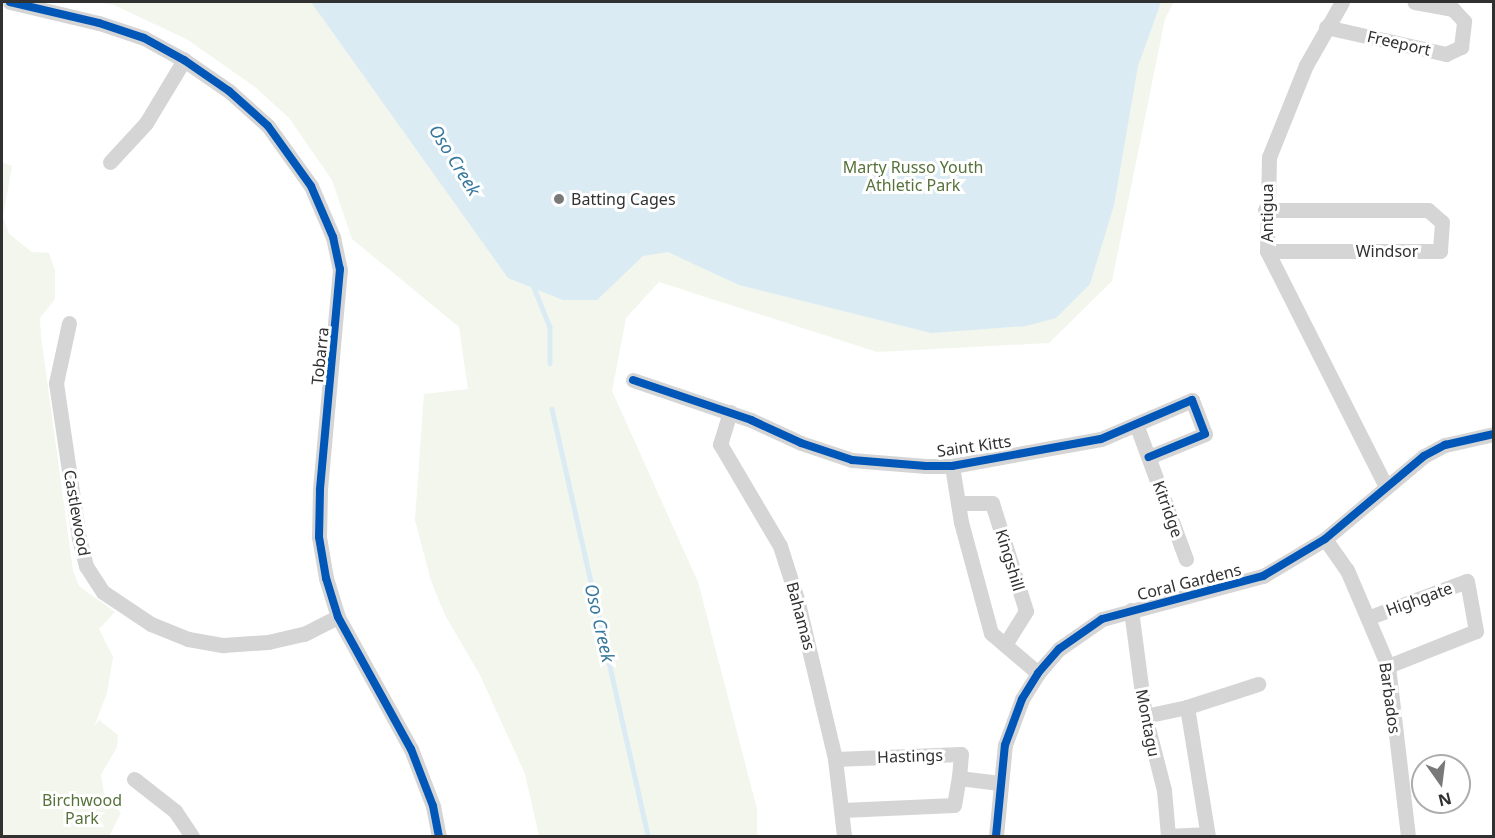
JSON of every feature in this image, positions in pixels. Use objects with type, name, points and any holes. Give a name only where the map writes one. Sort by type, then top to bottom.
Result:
[{"type":"street","name":"Tobarra","points":[[10,2],[99,23],[144,38],[184,60],[229,91],[268,126],[311,186],[333,237],[340,269],[320,490],[319,537],[338,617],[411,748],[433,806],[439,837]]},
{"type":"street","name":"Antigua","points":[[1342,2],[1326,27],[1269,157],[1265,210],[1267,250],[1384,485]]},
{"type":"street","name":"Freeport","points":[[1326,27],[1446,54],[1461,47],[1464,21],[1453,9],[1415,2]]},
{"type":"street","points":[[110,162],[146,123],[184,60]]},
{"type":"street","name":"Windsor","points":[[1265,210],[1428,210],[1442,222],[1440,251],[1267,250]]},
{"type":"street","name":"Castlewood","points":[[69,323],[57,383],[79,538],[86,566],[103,592],[151,624],[188,639],[224,645],[268,642],[304,634],[338,617]]},
{"type":"street","name":"Saint Kitts","points":[[633,380],[730,412],[801,443],[852,460],[952,466],[1101,439],[1192,400],[1205,434],[1149,457]]},
{"type":"street","name":"Bahamas","points":[[730,412],[720,444],[780,546],[800,610],[835,759],[843,810],[844,837]]},
{"type":"street","name":"Kitridge","points":[[1136,424],[1186,560]]},
{"type":"street","name":"Coral Gardens","points":[[996,837],[1005,745],[1022,699],[1038,673],[1059,650],[1102,619],[1131,609],[1238,586],[1293,560],[1324,539],[1384,485],[1445,445],[1494,434]]},
{"type":"street","points":[[952,466],[958,503],[992,633],[1038,673]]},
{"type":"street","name":"Kingshill","points":[[958,503],[992,503],[1026,611],[1005,645]]},
{"type":"street","name":"Barbados","points":[[1324,539],[1347,570],[1370,617],[1388,666],[1408,837]]},
{"type":"street","name":"Highgate","points":[[1370,617],[1467,581],[1476,631],[1388,666]]},
{"type":"street","name":"Montagu","points":[[1131,609],[1145,716],[1164,790],[1168,836]]},
{"type":"street","points":[[1145,716],[1187,707],[1258,684]]},
{"type":"street","points":[[1168,836],[1208,835],[1187,707]]},
{"type":"street","name":"Hastings","points":[[835,759],[961,754],[954,805],[843,810]]},
{"type":"street","name":"Hastings","points":[[959,778],[1000,783]]},
{"type":"street","points":[[134,779],[175,811],[192,837]]},
{"type":"green space","name":"Marty Russo Youth Athletic Park","points":[[95,2],[1174,2],[1165,19],[1112,281],[1049,343],[877,352],[659,282],[626,318],[612,391],[698,582],[757,809],[757,836],[539,836],[525,774],[481,677],[445,615],[431,581],[415,520],[424,394],[468,389],[459,327],[352,239],[332,180],[289,118],[255,87],[188,40],[114,5]]},
{"type":"green space","name":"Birchwood Park","points":[[2,162],[12,166],[3,217],[9,234],[32,252],[49,253],[55,270],[55,299],[40,318],[41,336],[73,571],[79,586],[115,612],[99,629],[113,657],[107,693],[94,727],[99,720],[118,735],[117,747],[101,775],[104,794],[121,813],[109,836],[2,836]]},
{"type":"water","name":"Marty Russo Youth Athletic Park","points":[[311,2],[1161,2],[1138,66],[1114,205],[1090,284],[1056,318],[1026,326],[931,333],[739,285],[668,252],[643,256],[597,300],[563,300],[508,278]]},
{"type":"waterway","name":"Oso Creek","points":[[533,285],[550,327],[550,363]]},
{"type":"waterway","name":"Oso Creek","points":[[552,409],[648,836]]},
{"type":"cycle path","points":[[10,2],[99,23],[144,38],[184,60],[229,91],[268,126],[311,186],[333,237],[340,269],[320,490],[319,537],[326,578],[338,617],[411,749],[433,806],[439,836]]},
{"type":"cycle path","points":[[633,380],[751,420],[801,443],[852,460],[926,466],[952,466],[1101,439],[1192,400],[1205,434],[1149,457]]},
{"type":"cycle path","points":[[996,836],[1005,745],[1022,699],[1038,673],[1059,649],[1102,619],[1263,576],[1325,539],[1424,456],[1445,445],[1494,434]]},
{"type":"place","name":"Batting Cages","points":[[559,199]]}]
